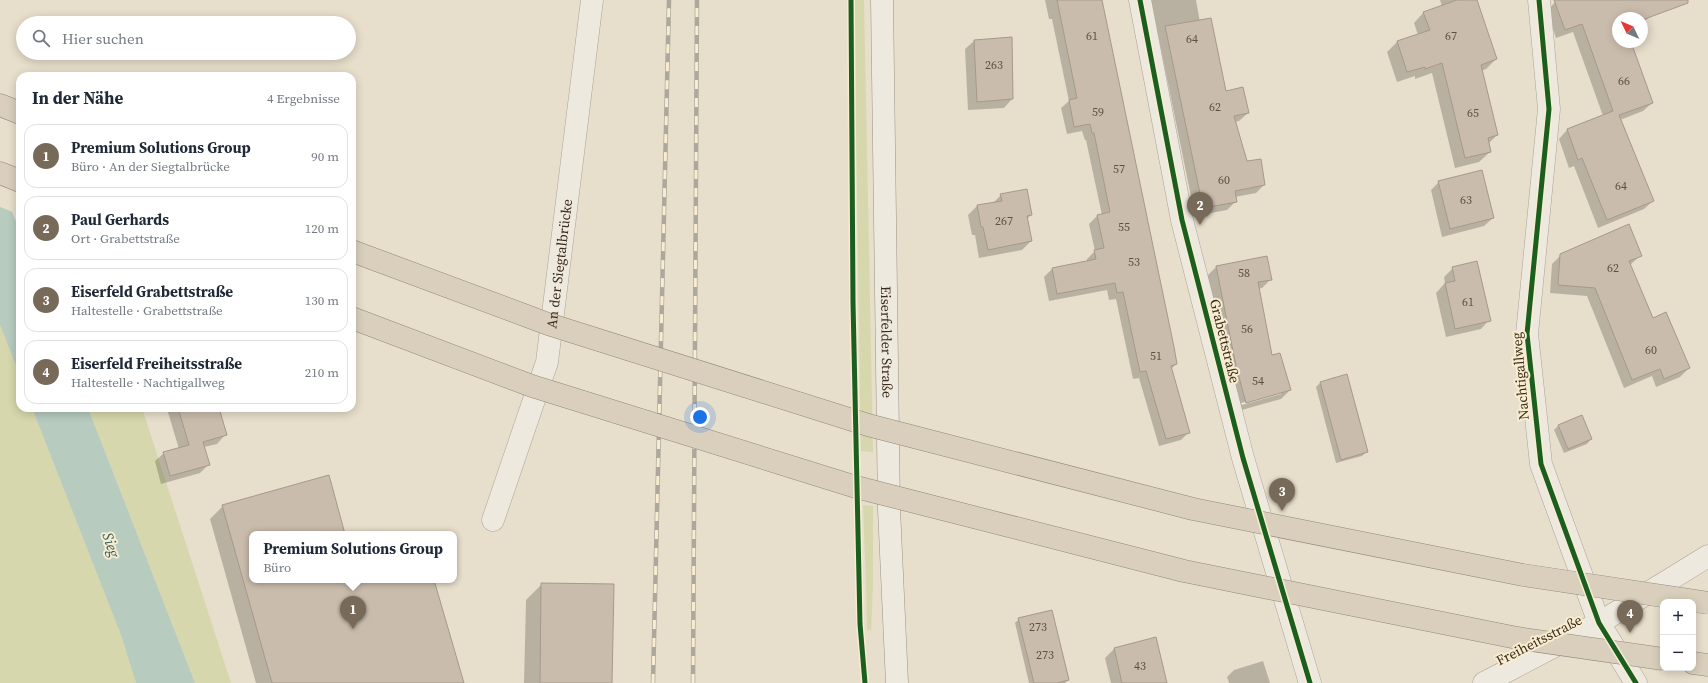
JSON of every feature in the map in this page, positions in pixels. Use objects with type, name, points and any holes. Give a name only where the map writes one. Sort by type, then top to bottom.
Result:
[{"type":"highway","points":[[0,105],[16,111]]},
{"type":"highway","points":[[0,172],[16,179]]},
{"type":"highway","points":[[356,252],[548,324],[876,427],[1193,509],[1522,575],[1708,602]]},
{"type":"highway","points":[[356,320],[532,386],[856,488],[1184,571],[1517,638],[1660,659]]},
{"type":"highway","points":[[1696,663],[1708,665]]},
{"type":"street","name":"An der Siegtalbrücke","points":[[493,520],[547,362],[592,0]]},
{"type":"street","name":"Eiserfelder Straße","points":[[882,0],[889,509],[897,683]]},
{"type":"street","name":"Grabettstraße","points":[[1140,0],[1182,220],[1243,458],[1310,683]]},
{"type":"street","name":"Nachtigallweg","points":[[1539,0],[1549,109],[1527,334],[1540,464],[1599,623],[1636,683]]},
{"type":"street","name":"Freiheitsstraße","points":[[1484,683],[1599,623],[1708,556]]},
{"type":"green space","points":[[854,0],[864,0],[873,452],[861,451]]},
{"type":"green space","points":[[0,325],[16,366],[16,412],[34,412],[121,635],[136,683],[0,683]]},
{"type":"green space","points":[[90,412],[143,412],[231,683],[195,683]]},
{"type":"green space","points":[[863,505],[873,506],[873,585],[871,630],[867,630]]},
{"type":"water","points":[[0,183],[16,221],[16,366],[0,325]]},
{"type":"water","name":"Sieg","points":[[34,412],[90,412],[195,683],[136,683],[121,635]]},
{"type":"pier","points":[[0,181],[2,182],[15,213],[0,207]]},
{"type":"building","points":[[1057,0],[1102,0],[1174,347],[1177,364],[1171,366],[1190,433],[1166,439],[1146,371],[1140,372],[1123,292],[1117,293],[1115,283],[1057,294],[1052,268],[1096,259],[1094,250],[1104,248],[1097,215],[1110,212],[1094,133],[1092,133],[1090,124],[1074,127],[1069,100],[1077,98]]},
{"type":"building","points":[[1457,0],[1477,0],[1497,59],[1481,65],[1498,135],[1488,138],[1491,152],[1465,158],[1442,63],[1425,69],[1425,67],[1407,72],[1397,41],[1430,30],[1423,12]]},
{"type":"building","points":[[1554,0],[1688,0],[1688,3],[1648,18],[1648,12],[1612,12],[1612,48],[1633,48],[1653,103],[1619,115],[1654,201],[1607,220],[1582,158],[1578,160],[1567,129],[1613,111],[1582,24],[1565,30]]},
{"type":"building","points":[[1211,18],[1226,91],[1243,87],[1249,113],[1234,116],[1247,161],[1261,159],[1265,185],[1235,191],[1237,202],[1203,208],[1165,26]]},
{"type":"building","points":[[1012,37],[1013,99],[977,102],[974,40]]},
{"type":"building","points":[[1482,170],[1494,218],[1450,229],[1438,181]]},
{"type":"building","points":[[1027,189],[1032,215],[1027,216],[1032,241],[988,250],[983,227],[981,227],[977,205],[1002,201],[1000,194]]},
{"type":"building","points":[[1629,224],[1642,256],[1629,261],[1653,318],[1666,312],[1690,368],[1664,379],[1660,369],[1632,380],[1595,288],[1558,285],[1560,254]]},
{"type":"building","points":[[1267,256],[1272,280],[1258,282],[1272,355],[1280,353],[1291,390],[1246,403],[1236,366],[1216,266]]},
{"type":"building","points":[[1477,261],[1491,321],[1455,329],[1445,283],[1455,281],[1452,267]]},
{"type":"building","points":[[1347,374],[1368,452],[1341,460],[1320,382]]},
{"type":"building","points":[[179,412],[220,412],[227,435],[203,442],[210,465],[170,476],[163,452],[189,445]]},
{"type":"building","points":[[1582,415],[1592,439],[1568,449],[1558,425]]},
{"type":"building","points":[[329,475],[344,531],[249,531],[249,583],[435,583],[464,683],[272,683],[222,505]]},
{"type":"building","points":[[541,583],[614,584],[612,683],[540,683]]},
{"type":"building","points":[[1052,610],[1069,680],[1057,683],[1034,683],[1018,618]]},
{"type":"building","points":[[1156,637],[1167,683],[1122,683],[1114,648]]},
{"type":"railway","points":[[653,683],[669,0]]},
{"type":"railway","points":[[693,683],[697,0]]},
{"type":"cycle path","points":[[851,0],[853,302],[860,624],[865,683]]},
{"type":"cycle path","points":[[1140,0],[1182,220],[1243,458],[1310,683]]},
{"type":"cycle path","points":[[1539,0],[1549,109],[1527,334],[1541,464],[1599,623],[1636,683]]},
{"type":"place","name":"Paul Gerhards","points":[[1200,225]]},
{"type":"place","name":"Eiserfeld Grabettstraße","points":[[1282,511]]},
{"type":"place","name":"Premium Solutions Group","points":[[353,629]]},
{"type":"place","name":"Eiserfeld Freiheitsstraße","points":[[1630,633]]}]
